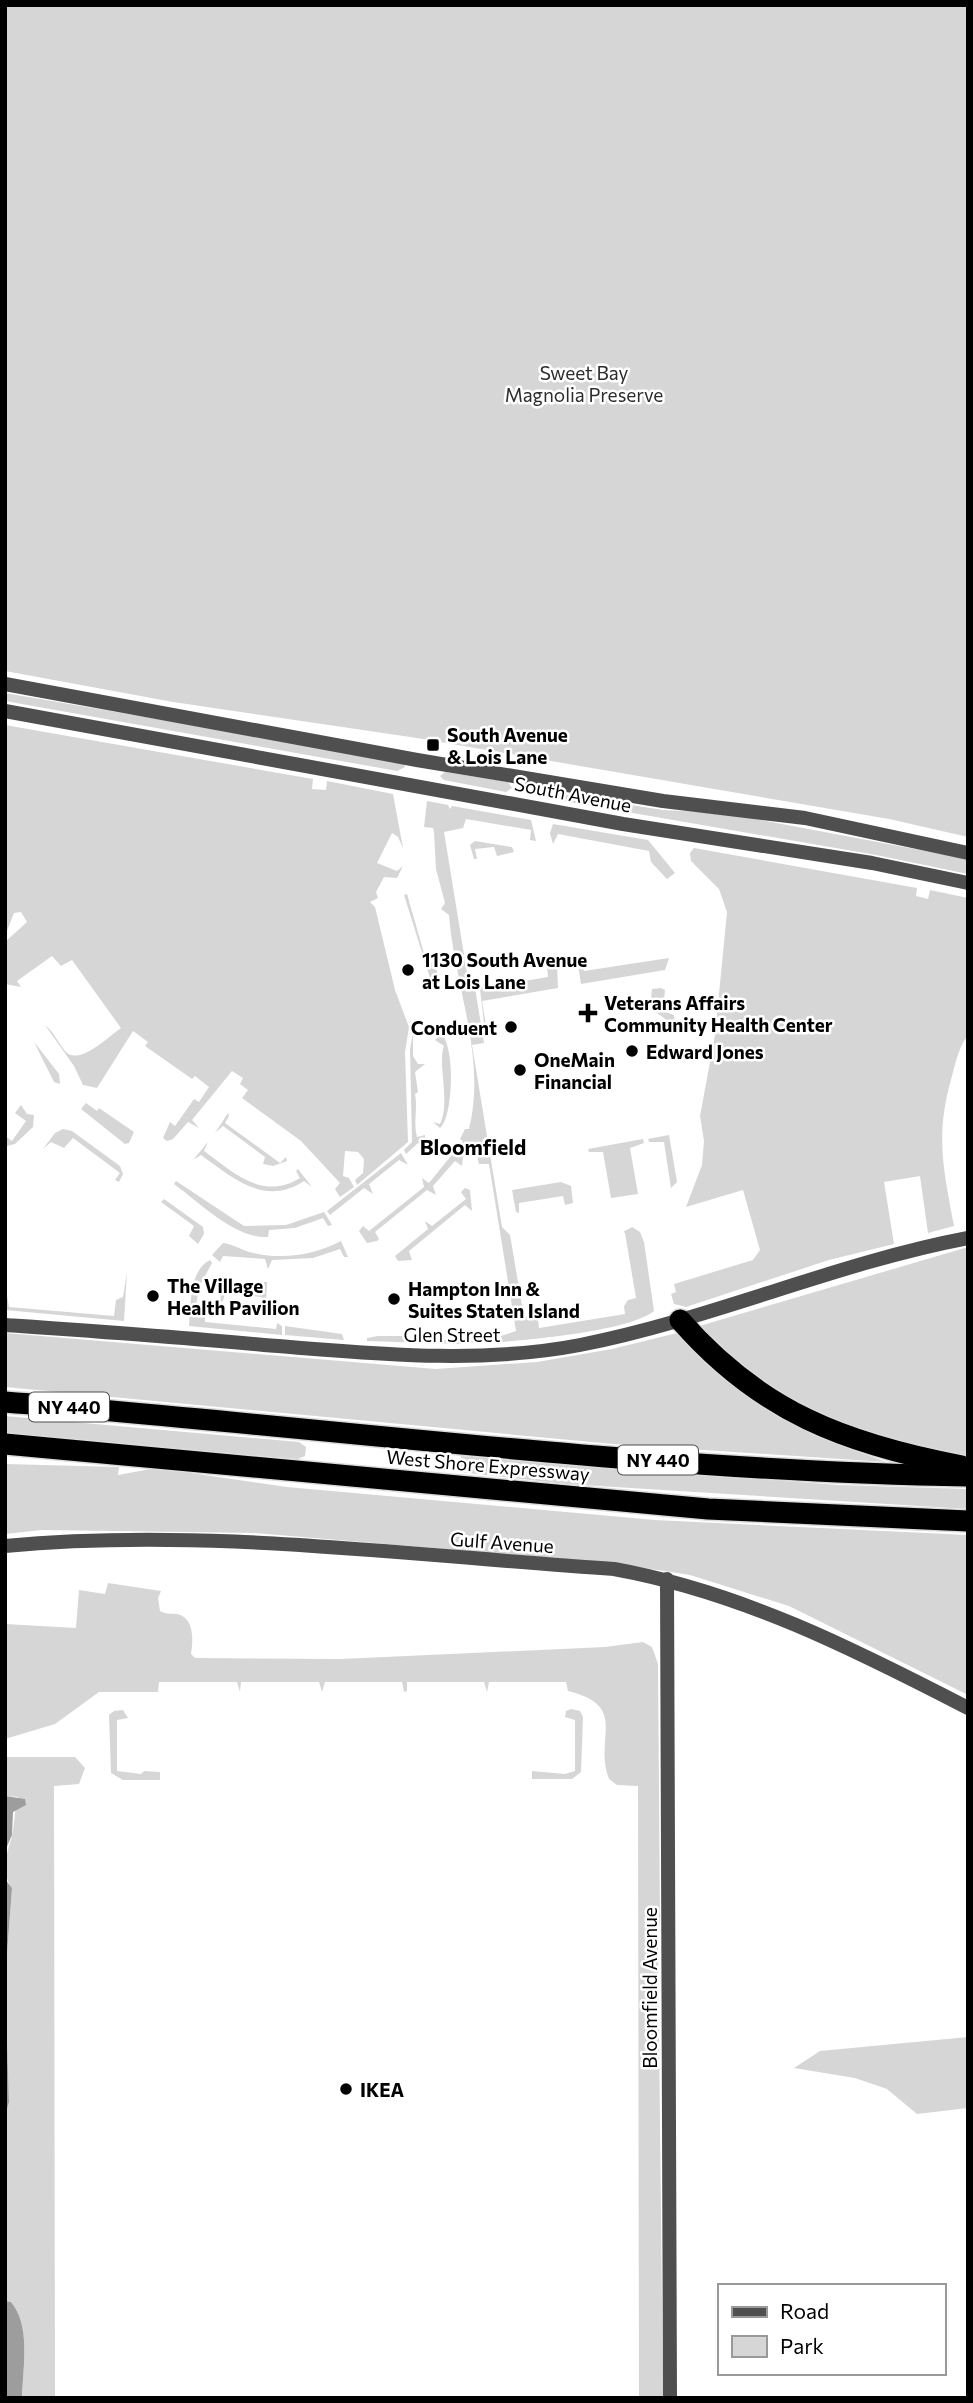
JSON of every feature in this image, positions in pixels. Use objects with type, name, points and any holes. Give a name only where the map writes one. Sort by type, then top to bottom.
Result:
[{"type":"highway","points":[[680,1320],[732,1371],[773,1401],[819,1426],[874,1447],[968,1467]]},
{"type":"highway","name":"West Shore Expressway","points":[[5,1402],[711,1465],[862,1475],[968,1476]]},
{"type":"highway","name":"West Shore Expressway","points":[[5,1444],[708,1508],[968,1521]]},
{"type":"street","name":"South Avenue","points":[[5,684],[416,760],[663,801],[805,818],[968,853]]},
{"type":"street","name":"South Avenue","points":[[5,711],[623,824],[872,863],[968,883]]},
{"type":"street","name":"Glen Street","points":[[5,1325],[331,1350],[461,1356],[579,1345],[680,1320],[885,1256],[968,1238]]},
{"type":"street","name":"Gulf Avenue","points":[[5,1546],[113,1539],[195,1541],[614,1569],[667,1578],[727,1596],[842,1645],[968,1708]]},
{"type":"street","name":"Bloomfield Avenue","points":[[667,1578],[670,2398]]},
{"type":"green space","name":"Sweet Bay Magnolia Preserve","points":[[5,5],[968,5],[968,837],[889,819],[417,738],[173,702],[5,671]]},
{"type":"green space","points":[[5,693],[403,761],[405,767],[397,771],[5,701]]},
{"type":"green space","points":[[5,725],[313,779],[312,789],[326,790],[327,781],[393,794],[403,848],[398,837],[392,833],[377,863],[397,871],[403,866],[397,878],[384,877],[376,892],[378,898],[370,902],[375,907],[395,990],[409,1027],[405,1052],[408,1142],[357,1185],[355,1180],[363,1173],[364,1159],[358,1152],[345,1151],[343,1176],[349,1178],[354,1187],[340,1197],[335,1189],[340,1183],[301,1141],[242,1098],[248,1090],[240,1084],[243,1078],[232,1071],[192,1120],[199,1128],[188,1122],[173,1139],[167,1141],[163,1138],[170,1122],[175,1126],[194,1099],[199,1102],[209,1087],[195,1076],[192,1079],[145,1046],[148,1042],[133,1031],[97,1088],[83,1085],[74,1066],[45,1025],[71,1055],[93,1049],[121,1028],[72,960],[61,966],[52,956],[17,981],[21,987],[5,984],[5,942],[27,922],[21,912],[14,913],[5,936]]},
{"type":"green space","points":[[445,772],[508,782],[512,788],[506,792],[444,780],[440,776]]},
{"type":"green space","points":[[554,793],[663,810],[724,813],[968,859],[968,874],[876,855],[552,799]]},
{"type":"green space","points":[[427,801],[448,805],[450,809],[452,806],[531,820],[536,841],[530,840],[531,830],[466,819],[463,828],[444,832],[468,979],[477,979],[471,983],[475,988],[484,1043],[472,1045],[502,1227],[510,1235],[524,1317],[532,1316],[538,1320],[539,1328],[625,1314],[624,1306],[628,1300],[636,1298],[623,1232],[632,1227],[640,1232],[644,1242],[654,1311],[642,1318],[581,1333],[502,1342],[501,1336],[516,1331],[489,1164],[479,1164],[477,1155],[463,1157],[462,1166],[455,1161],[433,1186],[436,1195],[427,1190],[375,1232],[379,1239],[377,1241],[367,1243],[359,1231],[363,1226],[369,1231],[424,1187],[422,1178],[429,1183],[463,1141],[460,1139],[465,1129],[469,1129],[474,1102],[468,1021],[449,915],[441,909],[445,903],[436,869],[434,832],[433,828],[424,827]]},
{"type":"green space","points":[[553,824],[648,840],[675,873],[667,879],[651,862],[649,851],[558,834],[553,844],[550,833]]},
{"type":"green space","points":[[475,841],[512,847],[514,852],[497,856],[494,847],[475,849],[477,859],[474,859],[470,845]]},
{"type":"green space","points":[[694,848],[917,888],[916,896],[928,899],[930,890],[968,898],[968,1035],[960,1049],[952,1076],[942,1134],[944,1168],[954,1226],[928,1233],[920,1176],[884,1182],[894,1244],[829,1260],[686,1307],[674,1304],[671,1294],[676,1292],[674,1284],[753,1260],[760,1250],[743,1190],[686,1207],[702,1165],[704,1141],[700,1116],[715,1035],[727,912],[719,889],[691,861],[690,853]]},
{"type":"green space","points":[[407,894],[425,957],[429,963],[435,962],[438,977],[430,978],[404,895]]},
{"type":"green space","points":[[669,958],[665,970],[581,984],[578,965],[572,966],[572,962],[581,961],[584,971]]},
{"type":"green space","points":[[557,964],[558,988],[482,1001],[485,1032],[479,981],[482,988],[548,977],[547,967]]},
{"type":"green space","points":[[652,989],[665,990],[663,1011],[674,1015],[675,1026],[650,1008]]},
{"type":"green space","points":[[413,1033],[413,1056],[418,1064],[425,1064],[415,1072],[418,1092],[415,1094],[416,1131],[417,1137],[425,1135],[427,1144],[424,1148],[418,1143],[406,1154],[404,1150],[412,1142],[410,1049]]},
{"type":"green space","points":[[441,1034],[449,1051],[451,1081],[448,1110],[440,1128],[433,1122],[440,1124],[444,1106],[444,1046],[435,1040]]},
{"type":"green space","points":[[34,1042],[59,1074],[60,1084],[54,1082]]},
{"type":"green space","points":[[86,1103],[97,1111],[99,1108],[134,1132],[129,1143],[125,1144],[81,1109]]},
{"type":"green space","points":[[21,1105],[27,1114],[34,1115],[33,1127],[15,1144],[7,1146],[5,1136],[12,1141],[26,1121],[15,1113]]},
{"type":"green space","points":[[228,1113],[225,1123],[280,1163],[286,1157],[287,1161],[273,1166],[263,1164],[265,1157],[223,1126],[215,1133]]},
{"type":"green space","points":[[63,1129],[72,1131],[120,1166],[123,1174],[119,1182],[115,1180],[120,1173],[73,1138],[64,1148],[51,1142],[43,1149],[55,1133]]},
{"type":"green space","points":[[669,1135],[677,1182],[671,1188],[664,1142],[649,1142],[648,1139]]},
{"type":"green space","points":[[643,1139],[644,1143],[630,1148],[638,1194],[611,1198],[603,1152],[589,1152],[588,1149]]},
{"type":"green space","points":[[208,1142],[204,1151],[249,1181],[274,1187],[300,1178],[296,1171],[298,1169],[312,1187],[304,1181],[276,1191],[250,1186],[201,1155],[193,1160]]},
{"type":"green space","points":[[401,1153],[408,1165],[399,1160],[369,1184],[373,1194],[364,1188],[330,1215],[327,1211]]},
{"type":"green space","points":[[176,1181],[244,1226],[286,1225],[324,1212],[332,1225],[328,1226],[323,1218],[295,1228],[269,1230],[268,1237],[256,1236],[218,1218],[174,1184]]},
{"type":"green space","points":[[561,1182],[571,1186],[573,1203],[565,1205],[563,1196],[519,1203],[519,1213],[516,1212],[512,1190]]},
{"type":"green space","points":[[465,1188],[470,1190],[472,1211],[465,1205],[409,1251],[412,1260],[398,1261],[395,1256],[428,1229],[425,1221],[432,1226],[466,1199],[461,1192]]},
{"type":"green space","points":[[164,1199],[203,1227],[204,1234],[198,1244],[189,1236],[194,1226],[161,1202]]},
{"type":"green space","points":[[341,1241],[348,1257],[344,1257],[340,1249],[313,1258],[272,1260],[268,1269],[265,1259],[223,1256],[220,1262],[212,1255],[223,1243],[249,1252],[284,1256],[308,1253]]},
{"type":"green space","points":[[968,1247],[968,1458],[849,1431],[754,1382],[696,1327]]},
{"type":"green space","points":[[210,1260],[212,1263],[199,1287],[195,1312],[205,1314],[205,1322],[276,1329],[277,1323],[282,1326],[282,1335],[189,1326],[195,1280],[203,1265]]},
{"type":"green space","points":[[127,1272],[124,1321],[5,1310],[5,1284],[9,1307],[114,1316],[116,1300],[123,1297]]},
{"type":"green space","points":[[228,1279],[230,1288],[263,1290],[264,1282],[267,1282],[266,1305],[262,1305],[262,1297],[225,1293],[223,1301],[220,1302],[222,1286]]},
{"type":"green space","points":[[285,1326],[342,1334],[344,1340],[285,1335]]},
{"type":"green space","points":[[5,1333],[436,1369],[537,1362],[612,1349],[677,1333],[710,1366],[757,1401],[813,1435],[886,1462],[613,1444],[5,1387]]},
{"type":"green space","points":[[378,1336],[485,1341],[461,1344],[367,1341],[367,1338]]},
{"type":"green space","points":[[5,1416],[299,1442],[306,1447],[305,1456],[298,1459],[5,1436]]},
{"type":"green space","points":[[461,1456],[838,1485],[968,1489],[968,1509],[566,1484],[459,1472]]},
{"type":"green space","points":[[5,1464],[119,1467],[118,1475],[156,1468],[287,1487],[655,1520],[968,1535],[968,1695],[789,1606],[690,1575],[612,1563],[255,1533],[42,1530],[5,1534]]},
{"type":"green space","points":[[108,1583],[161,1591],[158,1598],[160,1611],[183,1616],[190,1625],[191,1654],[195,1658],[341,1659],[605,1647],[643,1642],[652,1647],[658,1664],[660,1920],[655,1931],[658,1942],[663,2398],[639,2398],[638,1786],[617,1785],[609,1779],[605,1764],[606,1725],[598,1705],[587,1697],[568,1691],[566,1682],[489,1682],[487,1692],[484,1682],[407,1682],[407,1691],[404,1692],[402,1682],[325,1682],[322,1692],[319,1682],[241,1682],[240,1692],[237,1682],[159,1682],[158,1692],[99,1692],[55,1724],[5,1739],[5,1624],[76,1628],[79,1590],[105,1594]]},
{"type":"green space","points":[[123,1710],[128,1718],[117,1720],[117,1771],[141,1774],[144,1771],[160,1772],[160,1780],[123,1780],[111,1773],[109,1715]]},
{"type":"green space","points":[[566,1711],[580,1711],[583,1717],[581,1772],[572,1779],[532,1779],[532,1771],[565,1774],[575,1771],[575,1720],[565,1717]]},
{"type":"green space","points":[[5,1757],[75,1757],[85,1768],[79,1784],[54,1786],[55,2398],[22,2398],[24,2335],[17,2312],[11,2302],[5,2301],[5,2117],[9,2102],[5,1981],[12,1888],[5,1869],[18,1797],[5,1796]]},
{"type":"green space","points":[[968,2037],[968,2108],[917,2114],[887,2089],[855,2078],[794,2068],[820,2051]]},
{"type":"shaded area","points":[[5,1796],[25,1799],[26,1805],[13,1812],[12,1835],[5,1851]]},
{"type":"shaded area","points":[[5,1879],[12,1888],[5,1981]]},
{"type":"shaded area","points":[[5,1981],[9,2102],[5,2117]]},
{"type":"shaded area","points":[[5,2301],[11,2302],[17,2312],[24,2335],[22,2398],[5,2398]]},
{"type":"place","name":"South Avenue & Lois Lane","points":[[433,745]]},
{"type":"place","name":"1130 South Avenue at Lois Lane","points":[[408,970]]},
{"type":"place","name":"Veterans Affairs Community Health Center","points":[[588,1013]]},
{"type":"place","name":"Conduent","points":[[511,1027]]},
{"type":"place","name":"Edward Jones","points":[[632,1051]]},
{"type":"place","name":"OneMain Financial","points":[[520,1070]]},
{"type":"place","name":"The Village Health Pavilion","points":[[153,1296]]},
{"type":"place","name":"Hampton Inn & Suites Staten Island","points":[[394,1299]]},
{"type":"place","name":"IKEA","points":[[346,2089]]},
{"type":"district","name":"Bloomfield","points":[[473,1146]]}]
